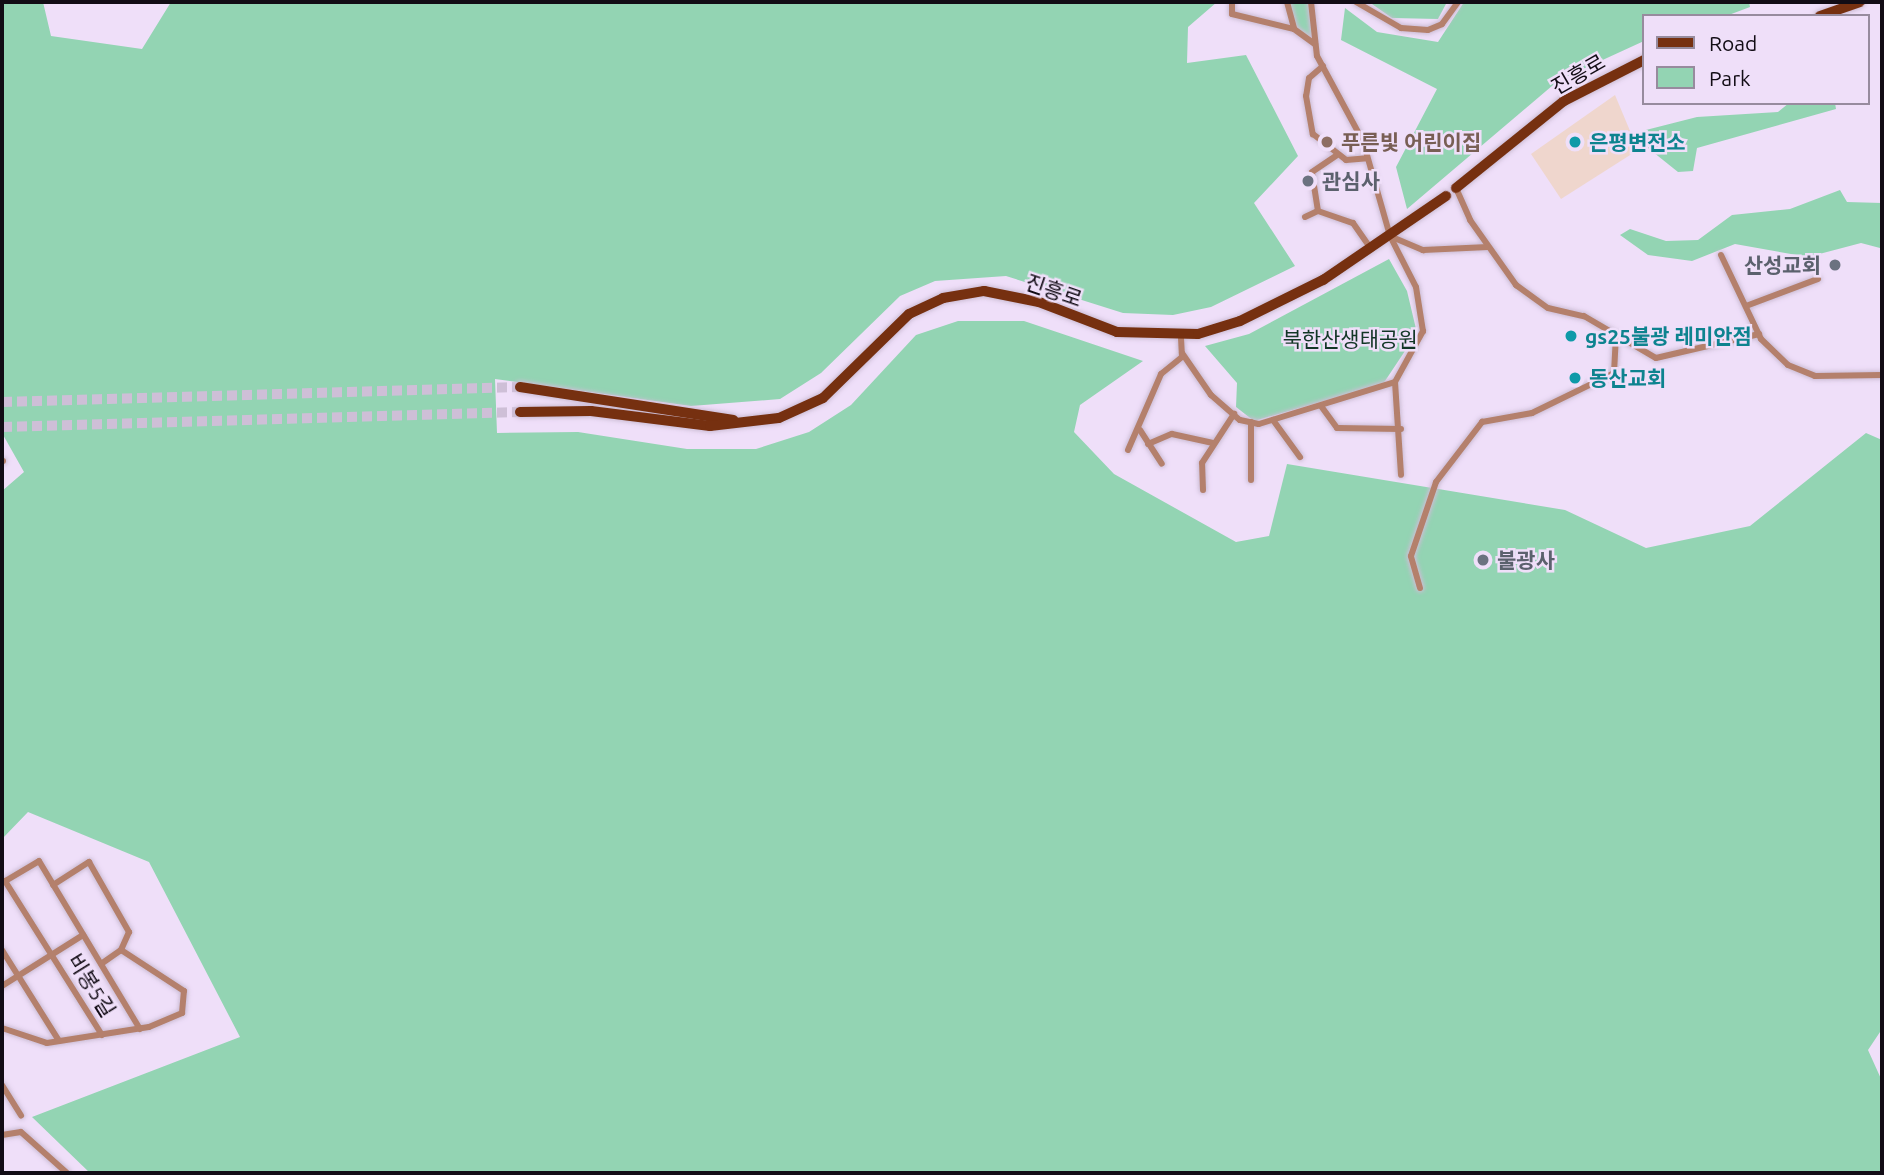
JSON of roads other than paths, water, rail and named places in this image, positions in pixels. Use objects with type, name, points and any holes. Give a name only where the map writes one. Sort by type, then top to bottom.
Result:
[{"type":"main road","points":[[1826,14],[1860,2]]},
{"type":"main road","name":"진흥로","points":[[1456,187],[1564,101],[1643,61]]},
{"type":"main road","name":"진흥로","points":[[520,412],[591,411],[710,426],[746,423],[787,415],[823,398],[901,320],[959,295],[1005,294],[1117,332],[1181,336],[1270,307],[1371,249],[1446,196]]},
{"type":"main road","name":"진흥로","points":[[520,387],[746,423]]},
{"type":"street","points":[[1232,2],[1233,14],[1294,29],[1315,44]]},
{"type":"street","points":[[1287,2],[1294,29]]},
{"type":"street","points":[[1311,2],[1315,44],[1323,66],[1367,158],[1390,236],[1416,287],[1423,331],[1395,382],[1401,429],[1401,475]]},
{"type":"street","points":[[1356,2],[1401,28],[1428,30],[1443,24],[1458,2]]},
{"type":"street","points":[[1323,66],[1309,78],[1308,113],[1313,134],[1336,156]]},
{"type":"street","points":[[1318,211],[1312,172],[1336,156],[1367,158]]},
{"type":"street","name":"진흥로","points":[[1456,187],[1488,247],[1529,297],[1584,316],[1616,338],[1656,358],[1759,334]]},
{"type":"street","points":[[1304,217],[1318,211],[1353,223],[1371,249]]},
{"type":"street","points":[[1390,236],[1423,250],[1488,247]]},
{"type":"street","points":[[1721,255],[1759,334],[1788,365],[1815,376],[1882,375]]},
{"type":"street","points":[[1746,306],[1818,279]]},
{"type":"street","points":[[1181,336],[1182,353],[1234,414],[1251,422],[1273,420],[1395,382]]},
{"type":"street","points":[[1420,588],[1411,556],[1436,482],[1482,422],[1532,413],[1614,373],[1616,338]]},
{"type":"street","points":[[1128,450],[1140,430],[1161,374],[1182,353]]},
{"type":"street","points":[[1321,406],[1337,428],[1401,429]]},
{"type":"street","points":[[1203,490],[1202,463],[1234,414]]},
{"type":"street","points":[[1273,420],[1300,457]]},
{"type":"street","points":[[1251,422],[1251,480]]},
{"type":"street","points":[[1140,430],[1162,464]]},
{"type":"street","points":[[1148,444],[1172,434],[1213,443]]},
{"type":"street","name":"비봉5길","points":[[102,1035],[4,882],[39,861],[139,1029]]},
{"type":"street","name":"비봉5길","points":[[53,886],[89,862],[129,932],[121,950],[101,964]]},
{"type":"street","name":"비봉5길","points":[[2,986],[83,935]]},
{"type":"street","points":[[2,950],[60,1041]]},
{"type":"street","name":"비봉5길","points":[[2,1028],[60,1041],[139,1029],[182,1013],[184,991],[121,950]]},
{"type":"street","points":[[2,1085],[21,1115]]},
{"type":"street","points":[[2,1135],[21,1132],[67,1173]]},
{"type":"tunnel","points":[[2,402],[520,387]]},
{"type":"tunnel","points":[[2,427],[520,412]]},
{"type":"place","name":"푸른빛 어린이집","points":[[1327,142]]},
{"type":"place","name":"은평변전소","points":[[1575,142]]},
{"type":"place","name":"관심사","points":[[1308,181]]},
{"type":"place","name":"산성교회","points":[[1835,265]]},
{"type":"place","name":"gs25불광 레미안점","points":[[1571,336]]},
{"type":"place","name":"동산교회","points":[[1575,378]]},
{"type":"place","name":"불광사","points":[[1483,560]]},
{"type":"park label","name":"북한산생태공원","points":[[1350,339]]}]
